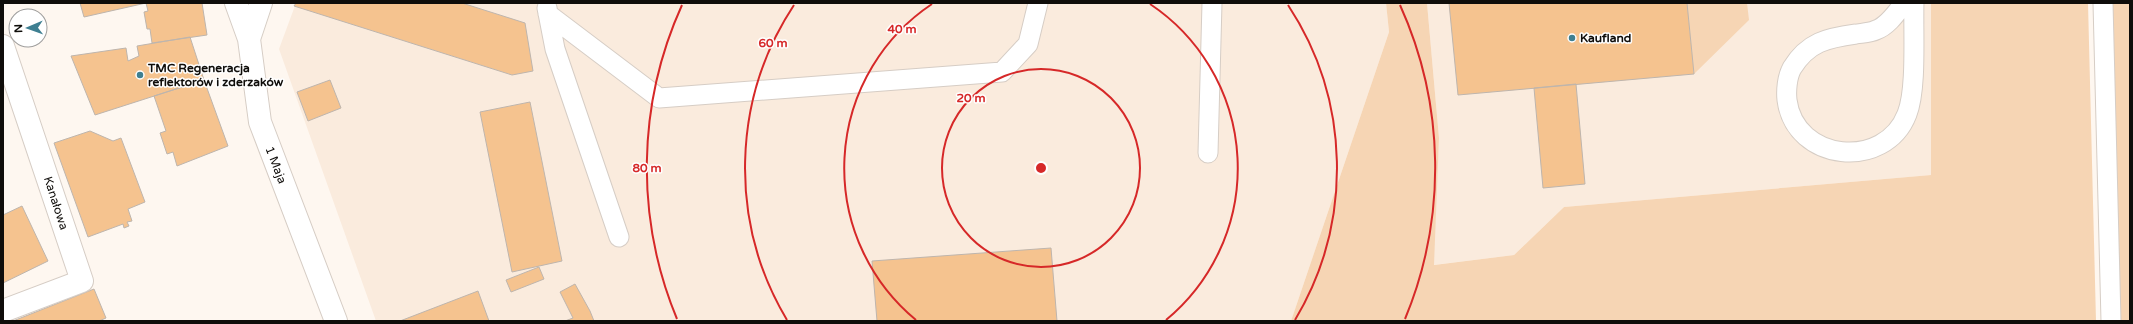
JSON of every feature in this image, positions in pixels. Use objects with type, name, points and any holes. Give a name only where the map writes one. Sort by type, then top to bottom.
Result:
[{"type":"street","points":[[236,3],[249,39]]},
{"type":"street","name":"1 Maja","points":[[261,3],[249,39],[260,122],[336,321]]},
{"type":"street","name":"Kanałowa","points":[[3,46],[82,281],[3,311]]},
{"type":"lane","points":[[547,8],[659,98],[1002,72],[1028,44],[1038,3]]},
{"type":"lane","points":[[1208,153],[1212,3]]},
{"type":"lane","points":[[1904,3],[1889,22],[1877,30],[1820,41],[1802,53],[1791,70],[1786,91],[1788,110],[1796,127],[1810,142],[1830,150],[1849,152],[1876,149],[1897,133],[1907,114],[1912,93],[1914,3]]},
{"type":"lane","points":[[2103,3],[2111,321]]},
{"type":"lane","points":[[547,8],[557,56],[619,237]]},
{"type":"shaded area","points":[[296,3],[1386,3],[1389,32],[1291,321],[376,321],[279,49]]},
{"type":"shaded area","points":[[1386,3],[1427,3],[1439,138],[1434,265],[1514,255],[1564,207],[1931,175],[1931,3],[2088,3],[2096,321],[1291,321],[1389,32]]},
{"type":"shaded area","points":[[1427,3],[1931,3],[1931,175],[1564,207],[1514,255],[1433,265],[1439,138]]},
{"type":"shaded area","points":[[1687,3],[1747,3],[1749,20],[1694,74]]},
{"type":"shaded area","points":[[2112,3],[2130,3],[2130,321],[2117,321]]},
{"type":"building","points":[[80,3],[146,3],[84,17]]},
{"type":"building","points":[[146,3],[202,3],[207,35],[152,43],[150,29],[147,29],[144,12],[148,11]]},
{"type":"building","points":[[296,3],[462,3],[525,23],[533,71],[512,75],[294,6]]},
{"type":"building","name":"Kaufland","points":[[1449,3],[1687,3],[1694,74],[1458,95]]},
{"type":"building","name":"TMC Regeneracja reflektorów i zderzaków","points":[[190,37],[204,80],[95,115],[71,56],[126,48],[128,61],[139,56],[137,46]]},
{"type":"building","points":[[204,80],[228,146],[177,166],[173,152],[167,154],[160,133],[166,131],[154,96]]},
{"type":"building","points":[[330,80],[341,108],[308,121],[297,92]]},
{"type":"building","points":[[1576,84],[1585,184],[1543,188],[1534,88]]},
{"type":"building","points":[[530,102],[562,261],[512,272],[480,112]]},
{"type":"building","points":[[90,131],[113,141],[121,138],[145,202],[128,209],[132,221],[127,222],[129,226],[124,228],[123,224],[88,237],[54,143]]},
{"type":"building","points":[[22,206],[48,261],[3,283],[3,215]]},
{"type":"building","points":[[1051,248],[1057,321],[877,321],[872,261]]},
{"type":"building","points":[[539,267],[544,279],[511,292],[506,280]]},
{"type":"building","points":[[575,284],[594,321],[565,321],[573,318],[560,292]]},
{"type":"building","points":[[94,289],[106,318],[99,321],[13,321]]},
{"type":"building","points":[[478,291],[489,321],[400,321]]},
{"type":"place","name":"Kaufland","points":[[1572,38]]},
{"type":"place","name":"TMC Regeneracja reflektorów i zderzaków","points":[[140,75]]}]
